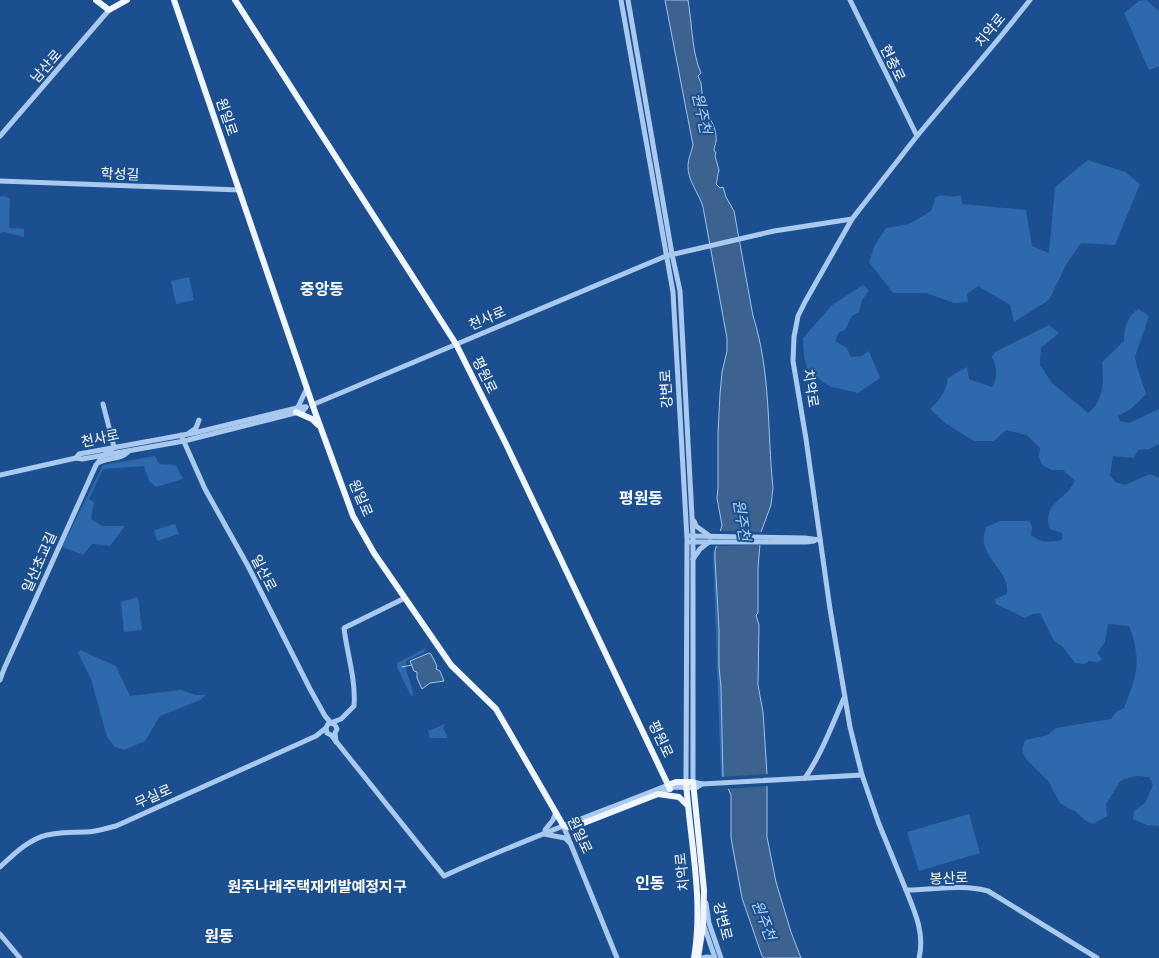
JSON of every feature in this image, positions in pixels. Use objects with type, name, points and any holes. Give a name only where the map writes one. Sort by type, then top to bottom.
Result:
[{"type":"main road","points":[[96,0],[109,10],[127,0]]},
{"type":"main road","name":"원일로","points":[[174,0],[307,388],[309,406],[320,427],[353,516],[374,553],[451,665],[496,709],[563,825]]},
{"type":"main road","name":"평원로","points":[[235,0],[456,344],[506,444],[669,787]]},
{"type":"main road","points":[[297,410],[312,419],[320,427]]},
{"type":"main road","points":[[669,787],[676,782],[690,785]]},
{"type":"main road","name":"치악로","points":[[690,785],[687,805],[701,891]]},
{"type":"main road","name":"치악로","points":[[690,785],[701,891],[694,958]]},
{"type":"main road","points":[[563,825],[571,828],[606,812],[658,794],[679,797],[687,805]]},
{"type":"main road","name":"강변로","points":[[701,891],[704,926]]},
{"type":"main road","points":[[700,958],[704,926]]},
{"type":"street","name":"강변로","points":[[621,0],[669,255],[680,291],[692,516],[690,539],[693,559],[690,785]]},
{"type":"street","name":"강변로","points":[[628,0],[669,255],[673,292],[690,539],[690,785]]},
{"type":"street","name":"현충로","points":[[850,0],[917,136]]},
{"type":"street","name":"치악로","points":[[862,775],[844,697],[808,448],[793,361],[794,337],[798,316],[852,219],[917,136],[1030,0]]},
{"type":"street","name":"남산로","points":[[0,136],[109,10]]},
{"type":"street","name":"학성길","points":[[0,181],[240,190]]},
{"type":"street","name":"천사로","points":[[76,458],[79,454],[182,438],[189,434],[303,410],[669,255],[756,235],[852,219]]},
{"type":"street","points":[[297,410],[307,388]]},
{"type":"street","points":[[103,404],[114,448],[103,456]]},
{"type":"street","name":"천사로","points":[[0,475],[76,458],[82,460],[128,452],[297,410]]},
{"type":"street","points":[[189,434],[196,428],[199,420]]},
{"type":"street","name":"일산로","points":[[182,438],[205,489],[248,566],[329,725]]},
{"type":"street","points":[[96,465],[104,460],[123,457],[128,452]]},
{"type":"street","name":"일산초교길","points":[[0,680],[96,465],[103,456]]},
{"type":"street","points":[[692,516],[696,526],[707,539]]},
{"type":"street","points":[[690,539],[820,540]]},
{"type":"street","points":[[693,559],[707,539]]},
{"type":"street","points":[[333,733],[341,719],[354,706],[354,680],[344,628],[405,598]]},
{"type":"street","points":[[805,778],[822,747],[844,697]]},
{"type":"street","points":[[316,736],[329,725],[341,719]]},
{"type":"street","points":[[329,725],[327,733],[333,733]]},
{"type":"street","points":[[329,725],[336,725],[333,733],[336,742],[444,876],[563,825]]},
{"type":"street","points":[[316,736],[333,733]]},
{"type":"street","name":"무실로","points":[[0,867],[16,852],[46,835],[87,832],[116,826],[316,736]]},
{"type":"street","points":[[690,785],[862,775],[879,824],[915,910],[921,938],[919,958]]},
{"type":"street","points":[[658,794],[669,787]]},
{"type":"street","points":[[606,812],[669,787]]},
{"type":"street","points":[[541,833],[549,827],[556,812]]},
{"type":"street","name":"원일로","points":[[563,825],[617,958]]},
{"type":"street","points":[[541,833],[565,838],[572,846]]},
{"type":"street","name":"봉산로","points":[[906,890],[965,887],[988,891],[1097,958]]},
{"type":"street","name":"강변로","points":[[701,891],[721,958]]},
{"type":"street","name":"강변로","points":[[704,926],[714,958]]},
{"type":"street","points":[[0,934],[20,958]]},
{"type":"street","points":[[700,958],[707,956],[714,958]]},
{"type":"shaded area","points":[[1146,0],[1159,11],[1159,66],[1149,70],[1124,13],[1139,1]]},
{"type":"shaded area","points":[[1088,160],[1125,172],[1140,184],[1115,245],[1081,243],[1067,263],[1049,300],[1014,322],[1010,305],[978,286],[967,294],[968,302],[954,303],[926,293],[893,293],[869,262],[875,245],[886,228],[909,224],[931,211],[936,197],[961,195],[962,204],[1026,210],[1032,246],[1049,253],[1055,187]]},
{"type":"shaded area","points":[[0,197],[10,198],[9,228],[24,229],[24,237],[4,232],[0,233]]},
{"type":"shaded area","points":[[189,277],[194,300],[176,304],[171,281]]},
{"type":"shaded area","points":[[863,285],[869,291],[862,300],[859,312],[852,316],[845,330],[839,332],[835,341],[847,348],[851,357],[862,356],[869,351],[880,378],[858,393],[832,387],[824,383],[807,368],[803,338],[832,305]]},
{"type":"shaded area","points":[[1138,309],[1149,316],[1135,357],[1146,394],[1131,409],[1118,416],[1120,421],[1129,423],[1159,409],[1159,444],[1149,449],[1138,450],[1134,458],[1113,456],[1110,475],[1115,482],[1125,485],[1150,474],[1159,478],[1159,826],[1147,825],[1133,819],[1134,811],[1145,803],[1153,785],[1149,777],[1136,776],[1121,780],[1106,804],[1107,816],[1093,824],[1060,803],[1048,781],[1026,759],[1022,750],[1025,740],[1048,735],[1056,728],[1111,719],[1116,712],[1124,708],[1135,677],[1136,649],[1129,626],[1108,624],[1105,642],[1097,653],[1102,659],[1098,662],[1075,663],[1062,646],[1054,641],[1040,613],[1025,618],[996,604],[995,599],[1007,594],[1007,586],[987,550],[984,541],[986,527],[1000,521],[1030,521],[1031,535],[1035,538],[1046,542],[1062,540],[1062,533],[1050,529],[1049,514],[1075,481],[1063,470],[1052,470],[1042,465],[1039,456],[1040,448],[1027,435],[1006,430],[994,441],[974,441],[945,423],[930,409],[942,395],[948,378],[967,367],[969,379],[992,387],[996,376],[992,357],[995,352],[1049,325],[1059,333],[1041,348],[1040,365],[1052,383],[1088,413],[1097,403],[1102,390],[1102,362],[1124,341],[1127,323]]},
{"type":"shaded area","points":[[155,456],[159,464],[176,465],[183,479],[156,487],[149,481],[144,466],[103,469],[89,499],[94,502],[91,519],[102,526],[125,526],[110,546],[92,544],[83,555],[62,547],[103,465]]},
{"type":"shaded area","points":[[175,524],[179,534],[157,541],[154,530]]},
{"type":"shaded area","points":[[715,551],[723,777],[721,777],[713,552]]},
{"type":"shaded area","points":[[138,597],[142,630],[124,632],[121,602]]},
{"type":"shaded area","points":[[426,648],[424,652],[406,661],[406,670],[413,691],[413,696],[411,696],[397,667],[397,663]]},
{"type":"shaded area","points":[[80,650],[116,666],[130,696],[181,690],[196,695],[206,695],[200,700],[160,716],[145,741],[124,750],[115,747],[107,737],[91,679],[78,653]]},
{"type":"shaded area","points":[[445,724],[443,728],[448,738],[430,738],[428,731]]},
{"type":"shaded area","points":[[969,814],[980,853],[919,871],[907,832]]},
{"type":"water","name":"원주천","points":[[665,0],[688,0],[694,48],[701,73],[698,76],[701,83],[704,111],[714,126],[716,135],[714,150],[719,170],[716,184],[720,188],[723,187],[734,211],[753,316],[763,358],[768,401],[773,488],[771,505],[761,532],[758,568],[758,613],[756,615],[759,625],[758,685],[763,712],[767,774],[767,837],[776,882],[801,958],[764,958],[762,956],[742,898],[731,838],[731,795],[723,777],[715,559],[715,551],[722,525],[717,498],[718,433],[722,372],[727,351],[727,338],[703,207],[688,171],[688,163],[693,145]]},
{"type":"water","points":[[429,653],[444,681],[430,683],[422,689],[417,678],[417,672],[414,671],[410,661]]},
{"type":"pier","points":[[718,531],[763,532],[762,545],[714,546]]},
{"type":"pier","points":[[769,774],[769,786],[726,789],[721,777]]},
{"type":"waterway","points":[[402,667],[412,665]]},
{"type":"district","name":"중앙동","points":[[322,289]]},
{"type":"district","name":"평원동","points":[[641,498]]},
{"type":"district","name":"인동","points":[[650,883]]},
{"type":"district","name":"원주나래주택재개발예정지구","points":[[317,886]]},
{"type":"district","name":"원동","points":[[219,936]]}]
